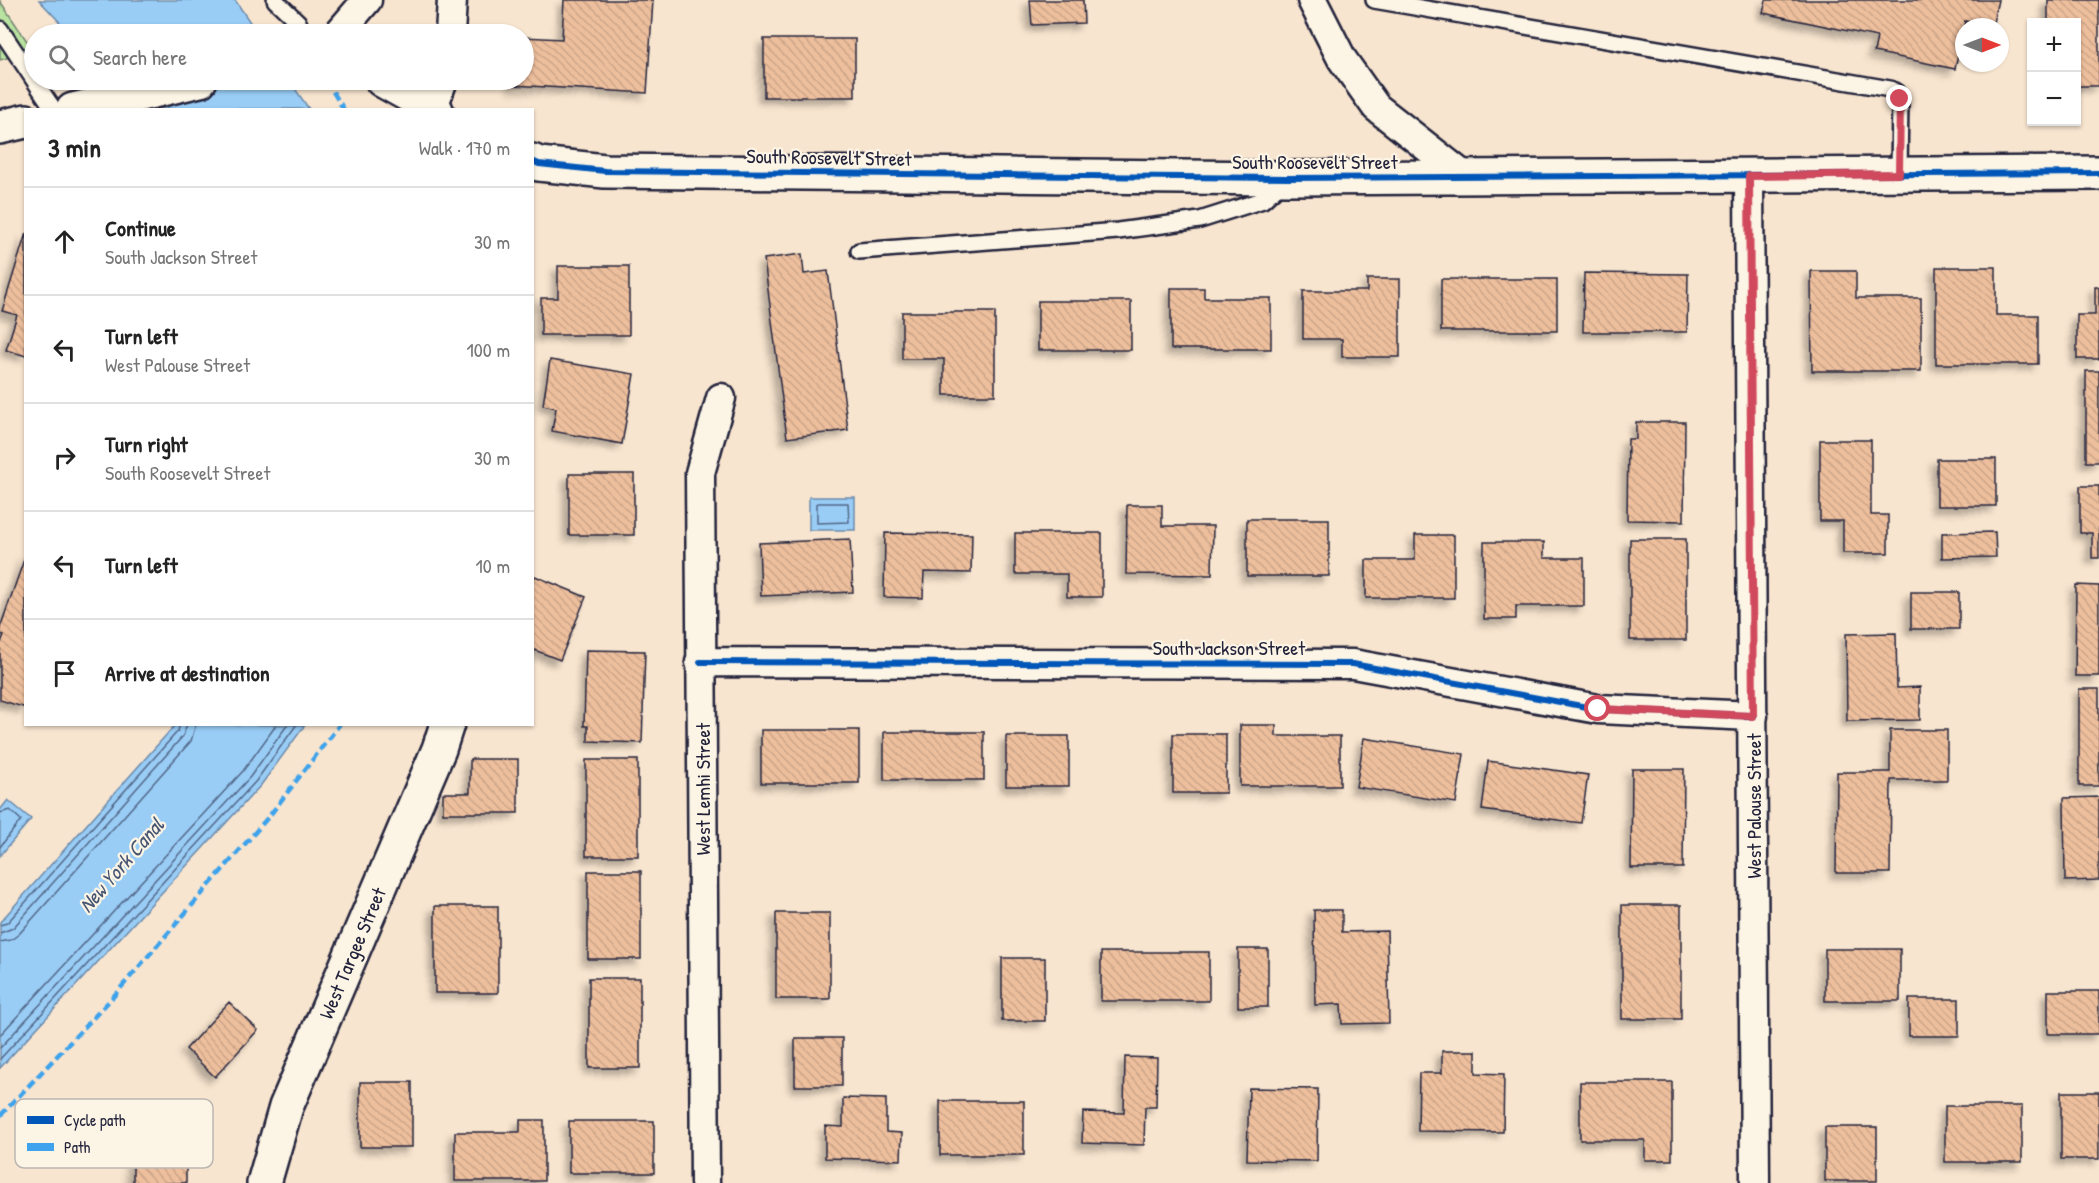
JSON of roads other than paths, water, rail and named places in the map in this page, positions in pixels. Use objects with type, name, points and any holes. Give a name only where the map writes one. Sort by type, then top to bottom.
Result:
[{"type":"street","points":[[347,24],[367,0]]},
{"type":"street","points":[[451,24],[452,0]]},
{"type":"street","points":[[1312,0],[1342,59],[1376,107],[1466,177]]},
{"type":"street","points":[[74,108],[155,90]]},
{"type":"street","points":[[408,90],[436,101]]},
{"type":"street","points":[[0,127],[24,121]]},
{"type":"street","name":"South Roosevelt Street","points":[[534,162],[605,171],[1287,178],[2099,173]]},
{"type":"street","name":"West Palouse Street","points":[[1749,176],[1755,1183]]},
{"type":"street","name":"West Lemhi Street","points":[[705,1183],[700,473],[721,398]]},
{"type":"street","name":"South Jackson Street","points":[[700,662],[1353,664],[1598,709],[1753,716]]},
{"type":"street","name":"West Targee Street","points":[[264,1183],[286,1107],[439,749],[446,726]]},
{"type":"lane","points":[[275,0],[299,24]]},
{"type":"lane","points":[[1374,0],[1890,89],[1896,92],[1900,99],[1899,174]]},
{"type":"lane","points":[[0,29],[5,45],[24,64]]},
{"type":"lane","points":[[50,90],[68,108]]},
{"type":"lane","points":[[859,251],[1118,231],[1200,220],[1263,200],[1287,178]]},
{"type":"water","points":[[39,0],[235,0],[251,24],[62,24]]},
{"type":"water","points":[[113,90],[296,90],[308,108],[126,108]]},
{"type":"water","points":[[809,497],[855,497],[855,530],[809,530]]},
{"type":"water","name":"New York Canal","points":[[174,726],[304,726],[261,785],[0,1068],[0,922]]},
{"type":"water","points":[[8,800],[31,819],[0,856],[0,810]]}]
